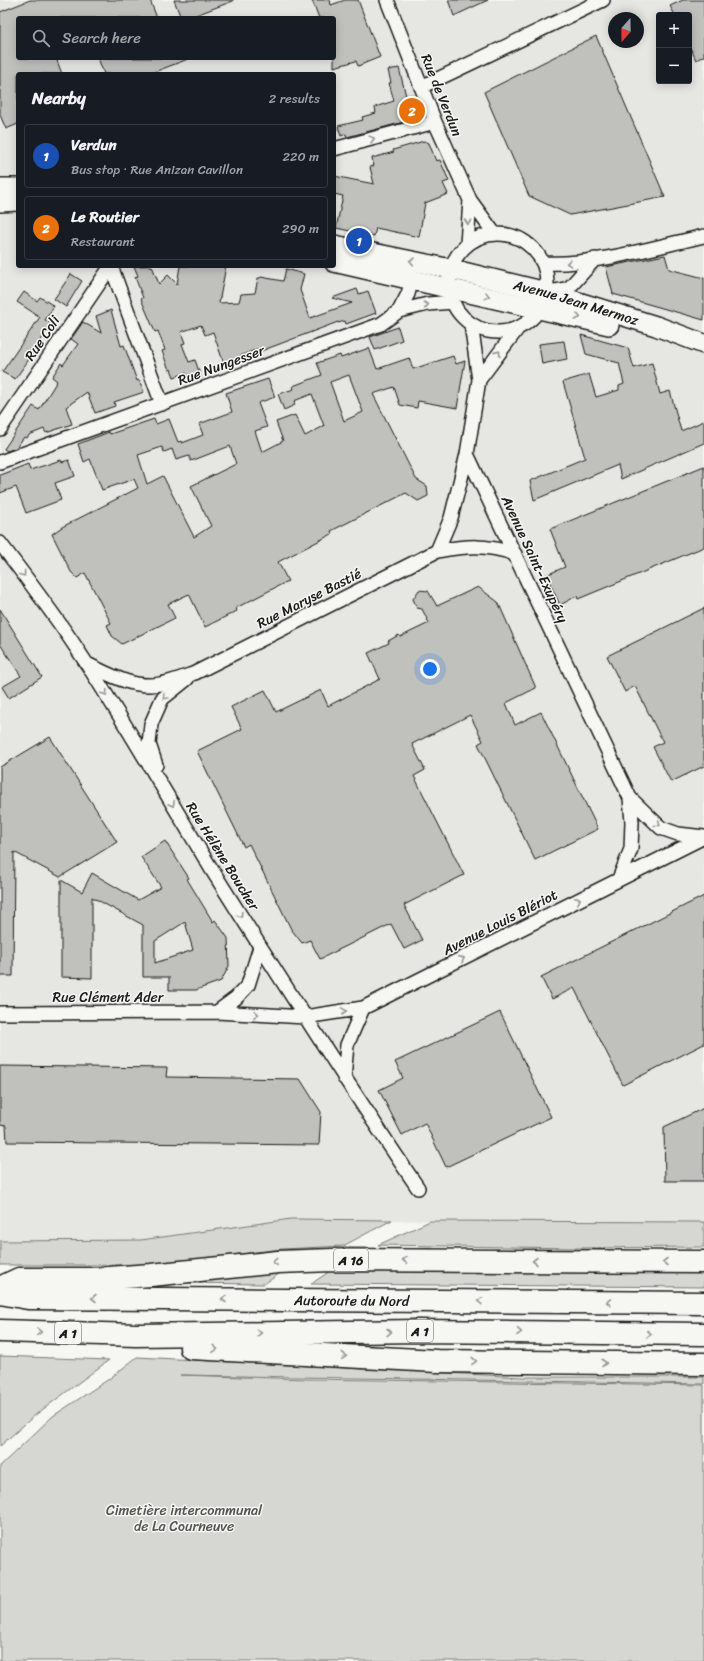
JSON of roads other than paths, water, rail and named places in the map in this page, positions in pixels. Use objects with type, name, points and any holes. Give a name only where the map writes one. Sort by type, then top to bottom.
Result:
[{"type":"highway","name":"A 16","points":[[0,1288],[19,1279],[94,1279],[151,1276],[278,1262],[317,1260],[704,1262]]},
{"type":"highway","name":"Autoroute du Nord","points":[[0,1293],[28,1298],[704,1303]]},
{"type":"highway","name":"A 1","points":[[0,1331],[136,1335],[418,1331],[704,1334]]},
{"type":"highway","points":[[136,1335],[157,1346],[386,1358],[547,1363],[704,1364]]},
{"type":"main road","points":[[336,246],[451,286]]},
{"type":"main road","points":[[336,262],[451,286]]},
{"type":"main road","name":"Avenue Jean Mermoz","points":[[451,286],[543,300],[656,326],[702,344]]},
{"type":"street","name":"Rue de Verdun","points":[[386,0],[435,122],[470,200],[494,233]]},
{"type":"street","points":[[421,87],[603,0]]},
{"type":"street","points":[[336,148],[435,122]]},
{"type":"street","name":"Rue de Verdun","points":[[467,244],[470,200]]},
{"type":"street","points":[[479,380],[518,328],[530,320],[543,300],[547,277],[543,263],[535,250],[523,240],[509,235],[494,233],[480,237],[467,244],[457,255],[451,286],[460,314],[471,324],[486,330],[502,332],[518,328]]},
{"type":"street","points":[[543,263],[564,263],[595,259],[704,236]]},
{"type":"street","points":[[543,300],[569,288],[595,259]]},
{"type":"street","name":"Rue Coli","points":[[0,429],[110,268]]},
{"type":"street","points":[[112,268],[162,404]]},
{"type":"street","points":[[399,311],[408,294],[412,279]]},
{"type":"street","name":"Rue Nungesser","points":[[0,462],[381,324],[399,311],[428,304],[451,286]]},
{"type":"street","points":[[437,552],[451,518],[467,454],[479,380],[471,324]]},
{"type":"street","name":"Avenue Saint-Exupéry","points":[[467,454],[630,798],[632,822],[631,849],[619,879]]},
{"type":"street","name":"Rue Hélène Boucher","points":[[0,543],[87,664],[260,946],[344,1078],[418,1188]]},
{"type":"street","name":"Rue Maryse Bastié","points":[[87,664],[124,681],[140,686],[160,684],[195,673],[437,552],[475,545],[498,548],[515,554]]},
{"type":"street","name":"Rue Maryse Bastié","points":[[162,784],[149,744],[151,724],[162,699],[195,673]]},
{"type":"street","name":"Avenue Saint-Exupéry","points":[[630,798],[661,828],[678,834],[704,837]]},
{"type":"street","name":"Avenue Louis Blériot","points":[[305,1017],[363,1008],[704,837]]},
{"type":"street","points":[[217,1012],[236,998],[248,985],[260,946]]},
{"type":"street","points":[[344,1078],[347,1045],[363,1008]]},
{"type":"street","name":"Rue Clément Ader","points":[[0,1013],[217,1012],[305,1017]]},
{"type":"place","name":"Le Routier","points":[[412,111]]},
{"type":"place","name":"Verdun","points":[[359,241]]},
{"type":"park label","name":"Cimetière intercommunal de La Courneuve","points":[[184,1518]]}]
